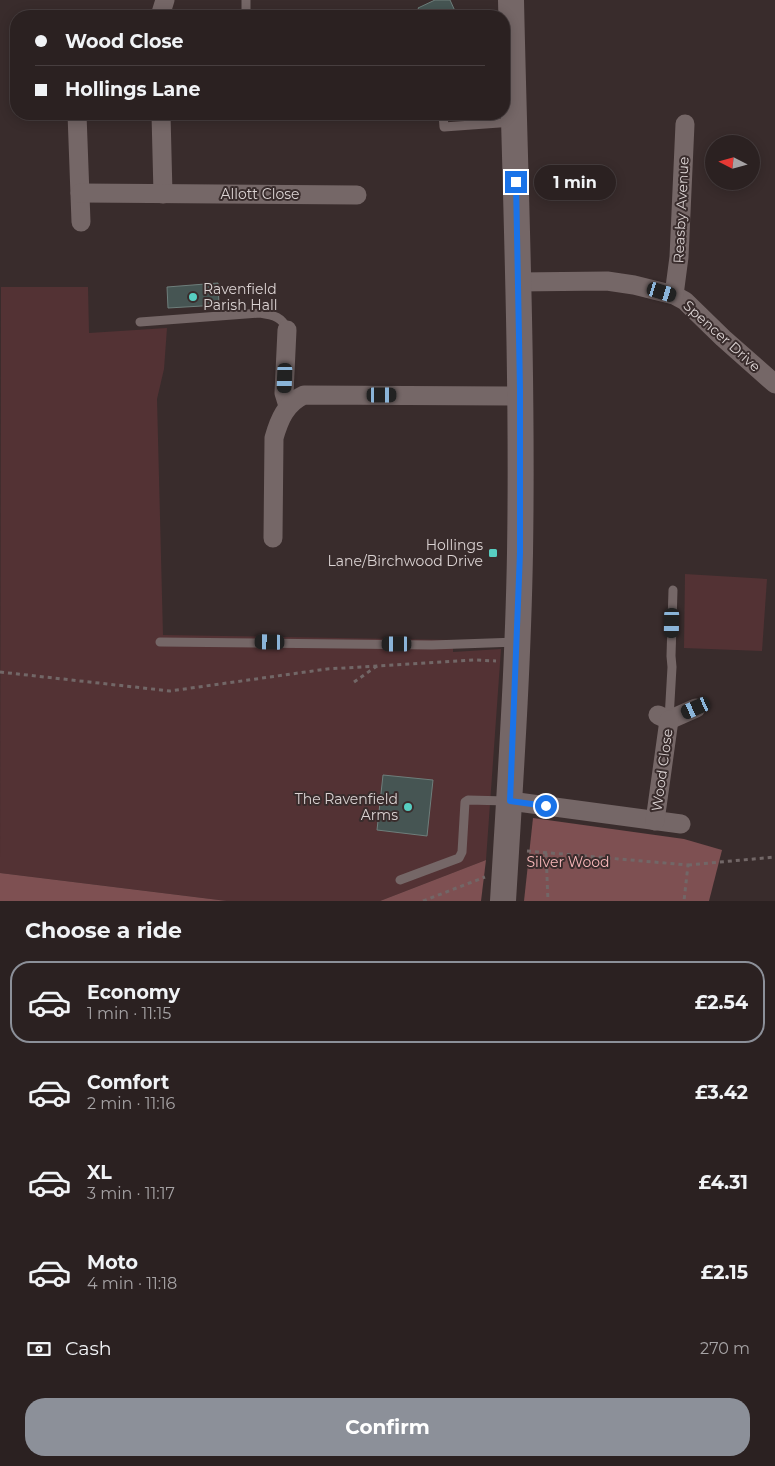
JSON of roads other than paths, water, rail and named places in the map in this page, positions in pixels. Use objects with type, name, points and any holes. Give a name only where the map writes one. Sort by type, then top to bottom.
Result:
[{"type":"street","points":[[502,901],[510,801],[520,553],[518,282],[511,0]]},
{"type":"street","points":[[77,120],[81,222]]},
{"type":"street","points":[[161,120],[163,194]]},
{"type":"street","name":"Reasby Avenue","points":[[674,295],[679,257],[685,124]]},
{"type":"street","name":"Allott Close","points":[[80,193],[357,195]]},
{"type":"street","name":"Spencer Drive","points":[[518,282],[607,282],[634,285],[674,295],[685,301],[775,384]]},
{"type":"street","points":[[287,330],[284,393],[288,406]]},
{"type":"street","points":[[273,538],[274,438],[278,423],[288,406],[296,399],[304,395],[519,396]]},
{"type":"street","name":"Wood Close","points":[[655,821],[664,717],[696,708]]},
{"type":"street","name":"Wood Close","points":[[510,801],[682,824]]},
{"type":"lane","points":[[443,120],[444,127],[514,122]]},
{"type":"lane","points":[[140,322],[260,313],[280,319],[285,324],[287,330]]},
{"type":"lane","points":[[664,717],[672,667],[672,590]]},
{"type":"lane","points":[[160,642],[406,645],[517,652]]},
{"type":"lane","points":[[400,880],[459,858],[462,852],[465,802],[468,800],[510,801]]},
{"type":"place","name":"Ravenfield Parish Hall","points":[[193,297]]},
{"type":"place","name":"Hollings Lane/Birchwood Drive","points":[[493,553]]},
{"type":"place","name":"The Ravenfield Arms","points":[[408,807]]},
{"type":"park label","name":"Silver Wood","points":[[568,862]]}]
